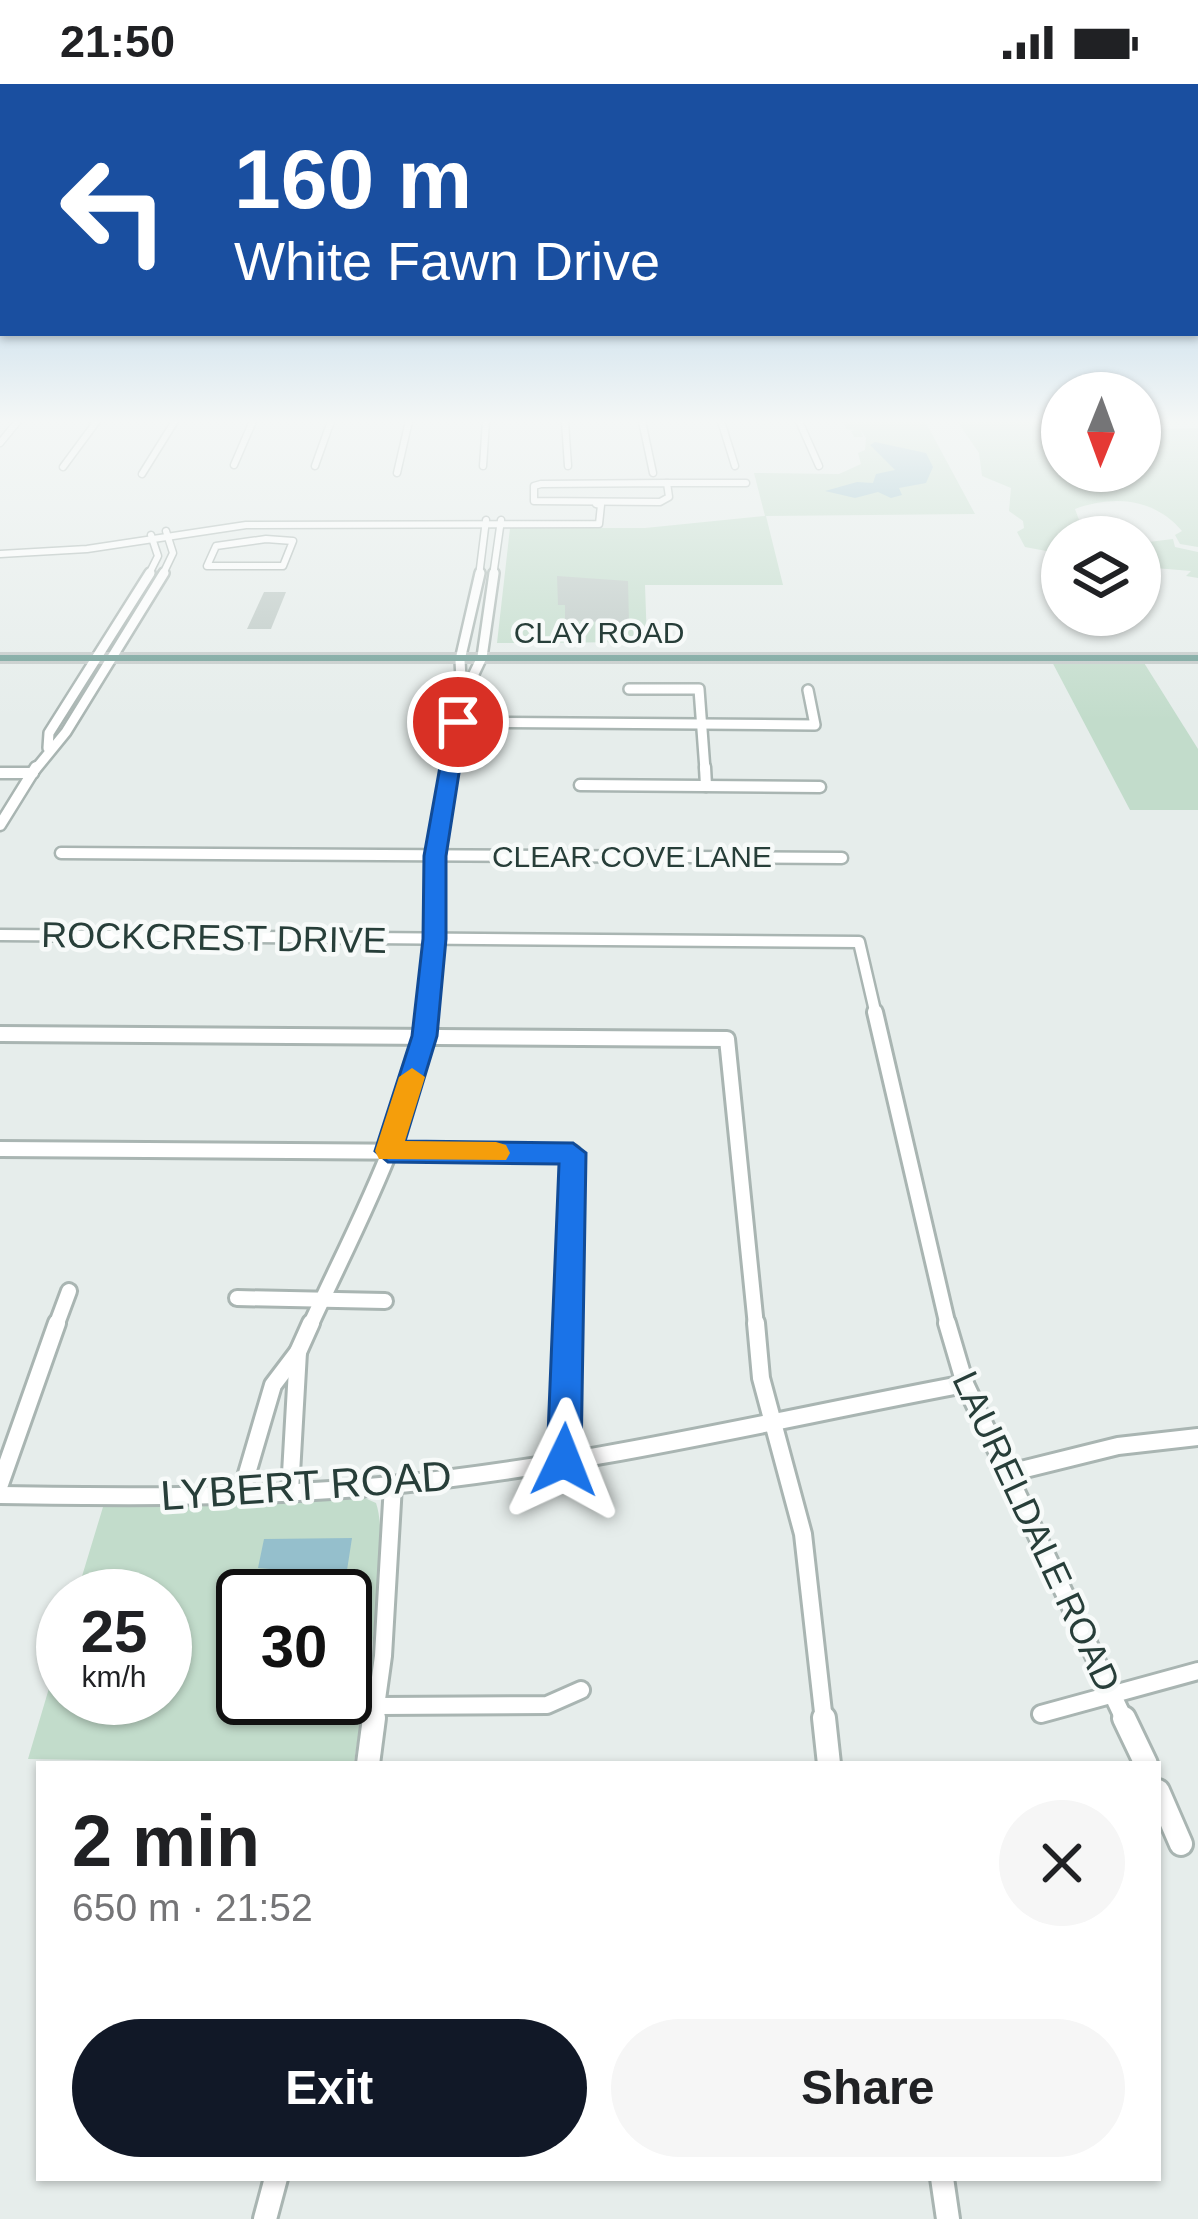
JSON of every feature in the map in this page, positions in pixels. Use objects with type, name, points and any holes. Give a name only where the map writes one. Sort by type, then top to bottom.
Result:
[{"type":"main road","name":"CLAY ROAD","points":[[0,648],[98,653],[1035,653],[1198,648]]},
{"type":"main road","name":"CLAY ROAD","points":[[0,658],[98,653]]},
{"type":"main road","name":"CLAY ROAD","points":[[1035,653],[1198,658]]},
{"type":"street","points":[[0,551],[49,550],[274,523],[520,521]]},
{"type":"street","points":[[462,699],[457,680],[459,653],[475,599],[485,522]]},
{"type":"street","points":[[241,1494],[273,1385],[298,1352],[388,1151],[424,1036],[434,939],[435,856],[462,699],[483,653],[501,522]]},
{"type":"street","points":[[267,538],[293,541],[283,566],[207,566],[216,546],[273,536],[274,523]]},
{"type":"street","points":[[0,825],[48,748],[66,732],[158,585],[172,553],[167,534]]},
{"type":"street","points":[[48,748],[49,733],[158,556],[152,536]]},
{"type":"street","points":[[142,585],[158,585]]},
{"type":"street","points":[[629,689],[699,689],[706,786]]},
{"type":"street","points":[[458,722],[815,725],[808,690]]},
{"type":"street","points":[[0,773],[32,772]]},
{"type":"street","points":[[580,785],[820,788]]},
{"type":"street","name":"CLEAR COVE LANE","points":[[61,853],[842,858]]},
{"type":"street","name":"ROCKCREST DRIVE","points":[[0,935],[860,942]]},
{"type":"street","name":"LAURELDALE ROAD","points":[[860,942],[965,1384],[1145,1761]]},
{"type":"street","points":[[0,1034],[727,1039],[761,1378],[803,1534],[829,1761]]},
{"type":"street","points":[[0,1149],[573,1153],[564,1460]]},
{"type":"street","points":[[0,1484],[69,1291]]},
{"type":"street","points":[[237,1298],[385,1301]]},
{"type":"street","points":[[290,1491],[298,1352]]},
{"type":"street","name":"LYBERT ROAD","points":[[0,1495],[241,1494],[393,1484],[564,1460],[965,1384]]},
{"type":"street","points":[[1009,1473],[1118,1446],[1198,1437]]},
{"type":"street","points":[[369,1761],[379,1706],[393,1484]]},
{"type":"street","points":[[1041,1714],[1198,1671]]},
{"type":"street","points":[[379,1706],[547,1705],[581,1690]]},
{"type":"street","points":[[1161,1798],[1181,1844]]},
{"type":"street","points":[[265,2219],[275,2181]]},
{"type":"street","points":[[942,2181],[948,2219]]},
{"type":"green space","points":[[767,521],[783,585],[645,585],[647,642],[497,643],[510,528],[645,528]]},
{"type":"green space","points":[[1022,521],[1041,521],[1041,550],[1025,547],[1017,532],[1024,528]]},
{"type":"green space","points":[[1172,521],[1198,521],[1198,547],[1180,544],[1175,535],[1182,531]]},
{"type":"green space","points":[[1173,539],[1175,547],[1198,552],[1198,578],[1186,576],[1191,571],[1161,568],[1161,540]]},
{"type":"green space","points":[[1050,658],[1141,658],[1198,749],[1198,810],[1130,810]]},
{"type":"green space","points":[[360,1496],[376,1503],[380,1555],[372,1644],[372,1569],[216,1569],[216,1725],[360,1725],[354,1761],[28,1759],[38,1725],[192,1725],[192,1569],[84,1569],[103,1507]]},
{"type":"water","points":[[352,1538],[347,1569],[258,1568],[264,1539]]},
{"type":"building","points":[[557,576],[628,581],[629,624],[565,620],[565,605],[558,605]]},
{"type":"building","points":[[264,592],[286,592],[271,629],[247,629]]},
{"type":"slow traffic","points":[[412,1077],[388,1151],[496,1153]]},
{"type":"route","points":[[458,722],[435,856],[434,939],[424,1036],[388,1151],[573,1153],[564,1460]]}]
